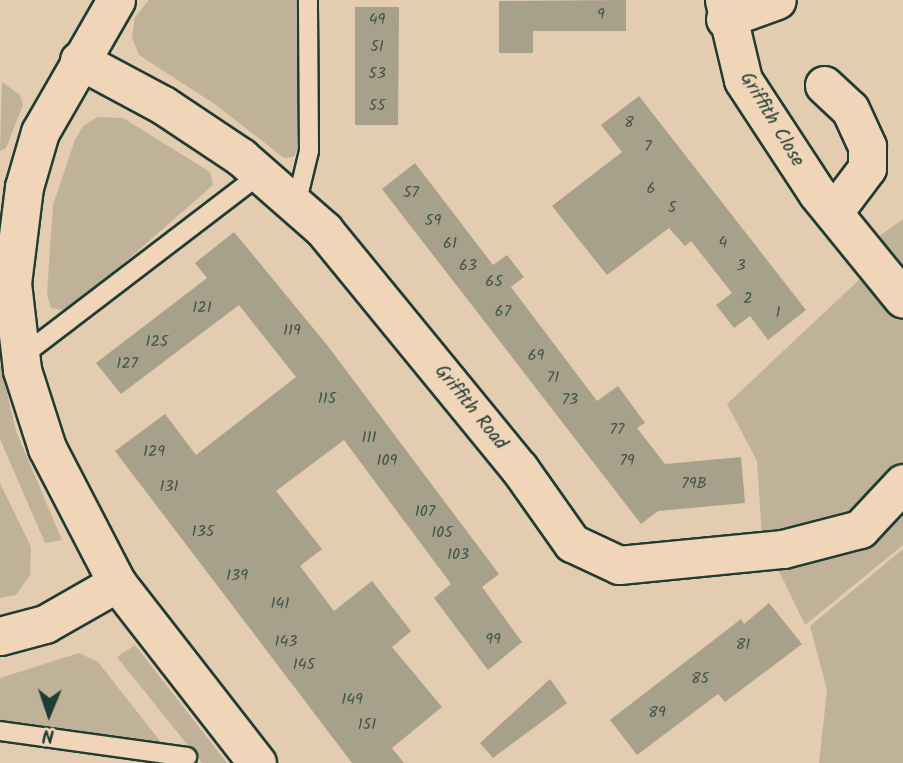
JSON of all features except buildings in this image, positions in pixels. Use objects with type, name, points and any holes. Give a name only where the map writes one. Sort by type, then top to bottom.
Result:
[{"type":"street","points":[[116,0],[79,60],[12,185],[12,283],[21,357],[47,449],[117,583],[257,763]]},
{"type":"street","name":"Griffith Close","points":[[777,0],[725,10],[743,80],[817,193],[899,294]]},
{"type":"street","name":"Griffith Road","points":[[79,60],[163,105],[260,174],[324,230],[511,458],[572,542],[619,565],[773,550],[860,529],[903,483]]},
{"type":"street","points":[[824,85],[850,109],[867,146],[867,168],[834,212]]},
{"type":"street","points":[[0,636],[46,624],[117,583]]},
{"type":"lane","points":[[296,205],[309,151],[308,0]]},
{"type":"lane","points":[[21,357],[260,174]]},
{"type":"lane","points":[[0,731],[187,757]]},
{"type":"shaded area","points":[[149,0],[298,0],[298,147],[294,157],[284,158],[216,105],[139,55],[132,38],[135,17]]},
{"type":"shaded area","points":[[2,82],[20,95],[23,105],[6,148],[0,151]]},
{"type":"shaded area","points":[[98,117],[123,118],[210,172],[213,185],[69,311],[51,308],[47,294],[53,205],[75,140],[83,126]]},
{"type":"shaded area","points":[[903,219],[903,545],[805,625],[777,567],[763,551],[757,461],[727,404],[876,264],[863,248]]},
{"type":"shaded area","points":[[0,362],[16,431],[62,540],[45,543],[0,439]]},
{"type":"shaded area","points":[[0,483],[31,547],[30,575],[16,595],[0,598]]},
{"type":"shaded area","points":[[903,549],[903,763],[819,763],[827,690],[810,626]]},
{"type":"shaded area","points":[[135,645],[227,763],[202,763],[117,657]]},
{"type":"shaded area","points":[[79,653],[98,662],[164,746],[0,725],[0,678]]}]
